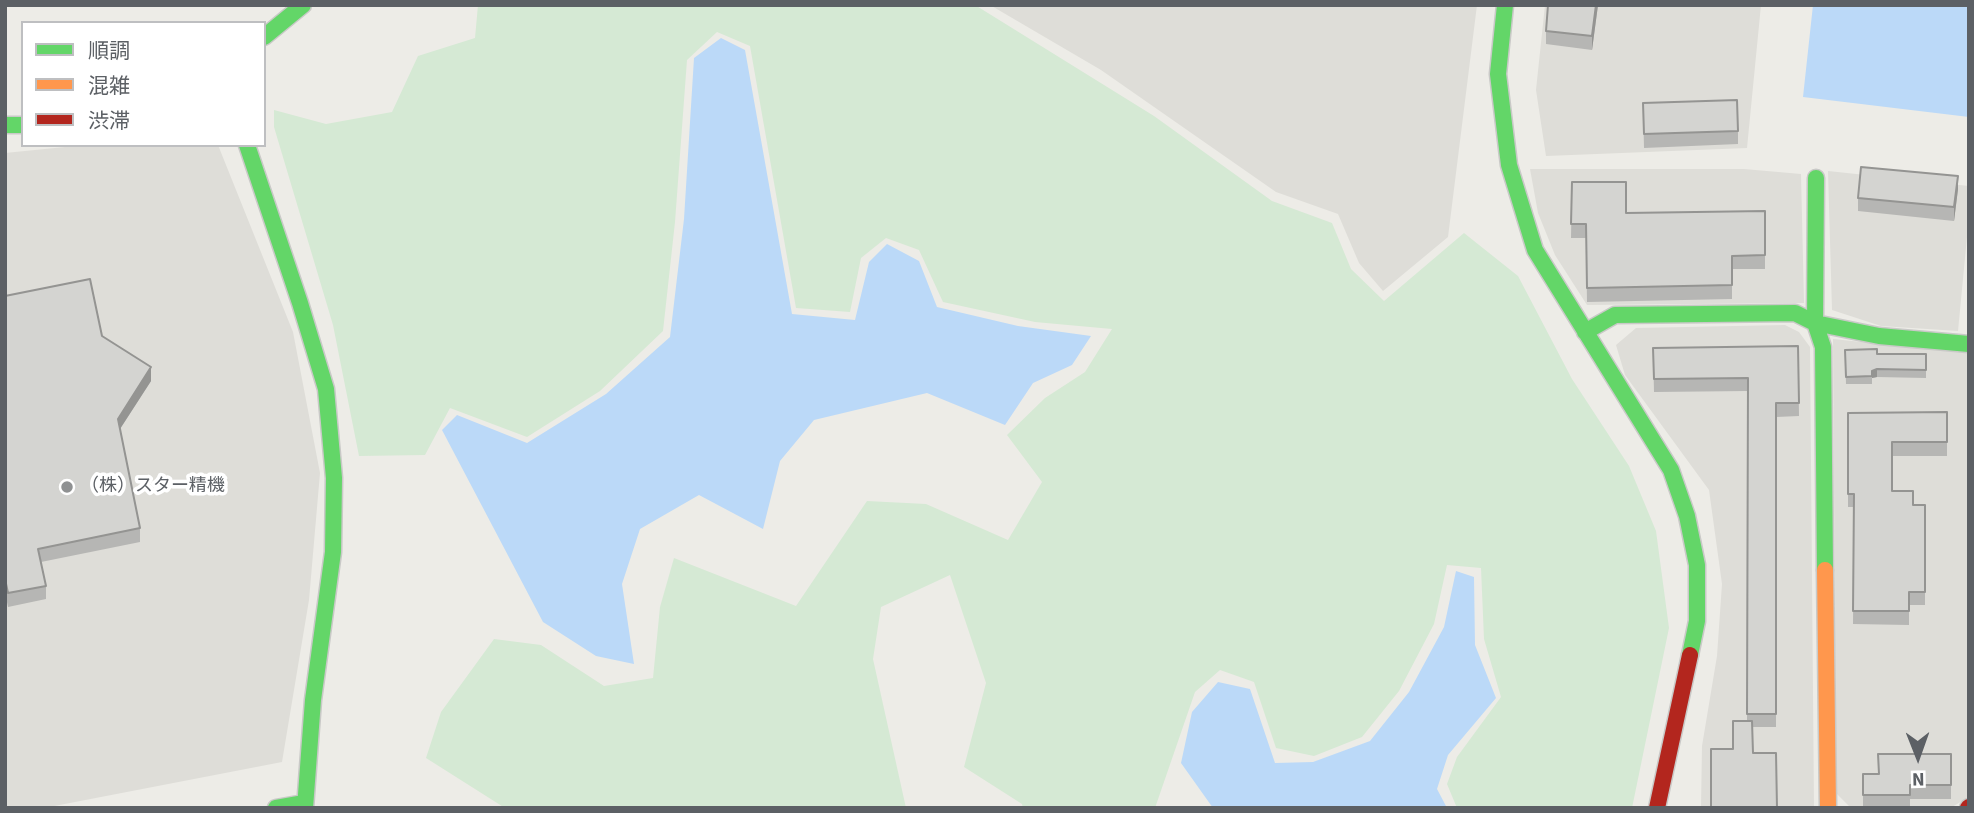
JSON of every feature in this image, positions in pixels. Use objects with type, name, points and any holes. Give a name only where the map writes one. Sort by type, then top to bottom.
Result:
[{"type":"street","points":[[266,35],[303,5]]},
{"type":"street","points":[[1505,5],[1498,74],[1509,165],[1535,250],[1671,470],[1687,516],[1697,565],[1697,621],[1657,808]]},
{"type":"street","points":[[248,147],[326,389],[334,478],[333,552],[313,700],[304,805],[276,808]]},
{"type":"street","points":[[1816,178],[1815,323],[1823,347],[1830,805]]},
{"type":"street","points":[[1585,332],[1615,315],[1795,313],[1815,323],[1879,336],[1969,345]]},
{"type":"shaded area","points":[[990,5],[1477,5],[1448,237],[1383,291],[1359,263],[1338,214],[1276,192],[1101,70]]},
{"type":"shaded area","points":[[1545,5],[1761,5],[1747,148],[1546,156],[1536,90]]},
{"type":"shaded area","points":[[65,147],[219,147],[293,332],[320,473],[309,600],[282,762],[44,808],[5,808],[5,153]]},
{"type":"shaded area","points":[[1530,169],[1744,169],[1801,174],[1804,303],[1587,305],[1555,255],[1538,213]]},
{"type":"shaded area","points":[[1828,171],[1969,186],[1969,216],[1958,331],[1881,326],[1832,310]]},
{"type":"shaded area","points":[[1785,325],[1799,332],[1810,347],[1814,808],[1701,808],[1702,746],[1717,656],[1722,584],[1709,490],[1625,375],[1616,345],[1636,328]]},
{"type":"shaded area","points":[[1833,339],[1969,353],[1969,797],[1952,807],[1850,807],[1836,793]]},
{"type":"green space","points":[[478,5],[975,5],[1154,116],[1272,201],[1332,223],[1351,269],[1384,301],[1464,233],[1518,276],[1572,379],[1629,466],[1656,531],[1669,628],[1632,808],[1457,808],[1447,784],[1457,757],[1501,697],[1484,639],[1481,568],[1447,565],[1434,624],[1399,691],[1362,737],[1314,756],[1276,748],[1254,682],[1220,670],[1195,692],[1155,808],[1023,808],[1022,804],[964,767],[986,683],[950,575],[881,607],[873,659],[906,808],[505,808],[426,758],[441,712],[494,639],[541,645],[604,686],[653,678],[660,607],[674,558],[796,606],[867,501],[926,504],[1008,540],[1042,482],[1007,435],[1045,398],[1085,372],[1112,329],[1035,322],[943,302],[919,250],[886,238],[861,258],[850,312],[796,308],[750,46],[717,32],[687,60],[675,222],[663,331],[600,391],[527,437],[450,408],[425,455],[359,456],[333,325],[274,127],[274,110],[326,124],[392,112],[418,56],[475,38]]},
{"type":"water","points":[[1813,5],[1969,5],[1969,117],[1803,97]]},
{"type":"water","points":[[721,38],[745,50],[792,314],[855,320],[869,262],[887,244],[919,261],[937,307],[1018,326],[1091,336],[1072,365],[1033,383],[1005,425],[927,393],[814,420],[780,461],[763,529],[699,495],[640,529],[622,584],[634,664],[596,656],[543,622],[442,430],[457,415],[527,443],[606,394],[670,337],[684,219],[694,58]]},
{"type":"water","points":[[1456,571],[1474,577],[1475,645],[1496,698],[1448,755],[1437,789],[1447,808],[1213,808],[1181,763],[1192,712],[1218,682],[1250,689],[1275,763],[1313,762],[1370,741],[1409,692],[1444,627]]},
{"type":"building","points":[[1548,5],[1596,5],[1592,36],[1546,31]]},
{"type":"building","points":[[1737,100],[1738,131],[1644,134],[1643,103]]},
{"type":"building","points":[[1861,167],[1958,176],[1954,207],[1858,198]]},
{"type":"building","points":[[1572,182],[1626,182],[1626,213],[1765,211],[1765,255],[1732,256],[1732,285],[1587,288],[1586,224],[1571,224]]},
{"type":"building","name":"（株）スター精機","points":[[90,279],[102,336],[151,367],[118,419],[140,528],[38,549],[46,586],[8,593],[5,579],[5,296]]},
{"type":"building","points":[[1798,346],[1799,403],[1776,403],[1776,714],[1747,714],[1748,378],[1654,379],[1653,348]]},
{"type":"building","points":[[1877,349],[1877,354],[1926,354],[1926,370],[1877,369],[1872,371],[1872,376],[1846,377],[1845,350]]},
{"type":"building","points":[[1947,412],[1947,442],[1892,442],[1892,491],[1913,491],[1913,505],[1925,505],[1925,592],[1909,592],[1909,611],[1853,611],[1854,494],[1848,494],[1848,413]]},
{"type":"building","points":[[1733,721],[1752,721],[1753,753],[1776,753],[1777,808],[1711,808],[1711,749],[1733,749]]},
{"type":"building","points":[[1878,754],[1951,754],[1951,785],[1910,785],[1910,795],[1863,795],[1863,774],[1879,774]]},
{"type":"traffic: fast","points":[[266,35],[303,5]]},
{"type":"traffic: fast","points":[[1505,5],[1498,74],[1509,165],[1535,250],[1671,470],[1687,516],[1697,565],[1697,621],[1690,655]]},
{"type":"traffic: fast","points":[[5,125],[21,125]]},
{"type":"traffic: fast","points":[[248,147],[326,389],[334,478],[333,552],[313,700],[305,808]]},
{"type":"traffic: fast","points":[[1816,178],[1815,323],[1879,336],[1969,344]]},
{"type":"traffic: fast","points":[[1585,332],[1615,315],[1795,313],[1815,323],[1823,347],[1825,570]]},
{"type":"traffic: fast","points":[[276,808],[304,803]]},
{"type":"traffic: slow","points":[[1825,570],[1828,808]]},
{"type":"traffic: jam","points":[[1657,808],[1690,655]]},
{"type":"place","name":"（株）スター精機","points":[[67,487]]}]
